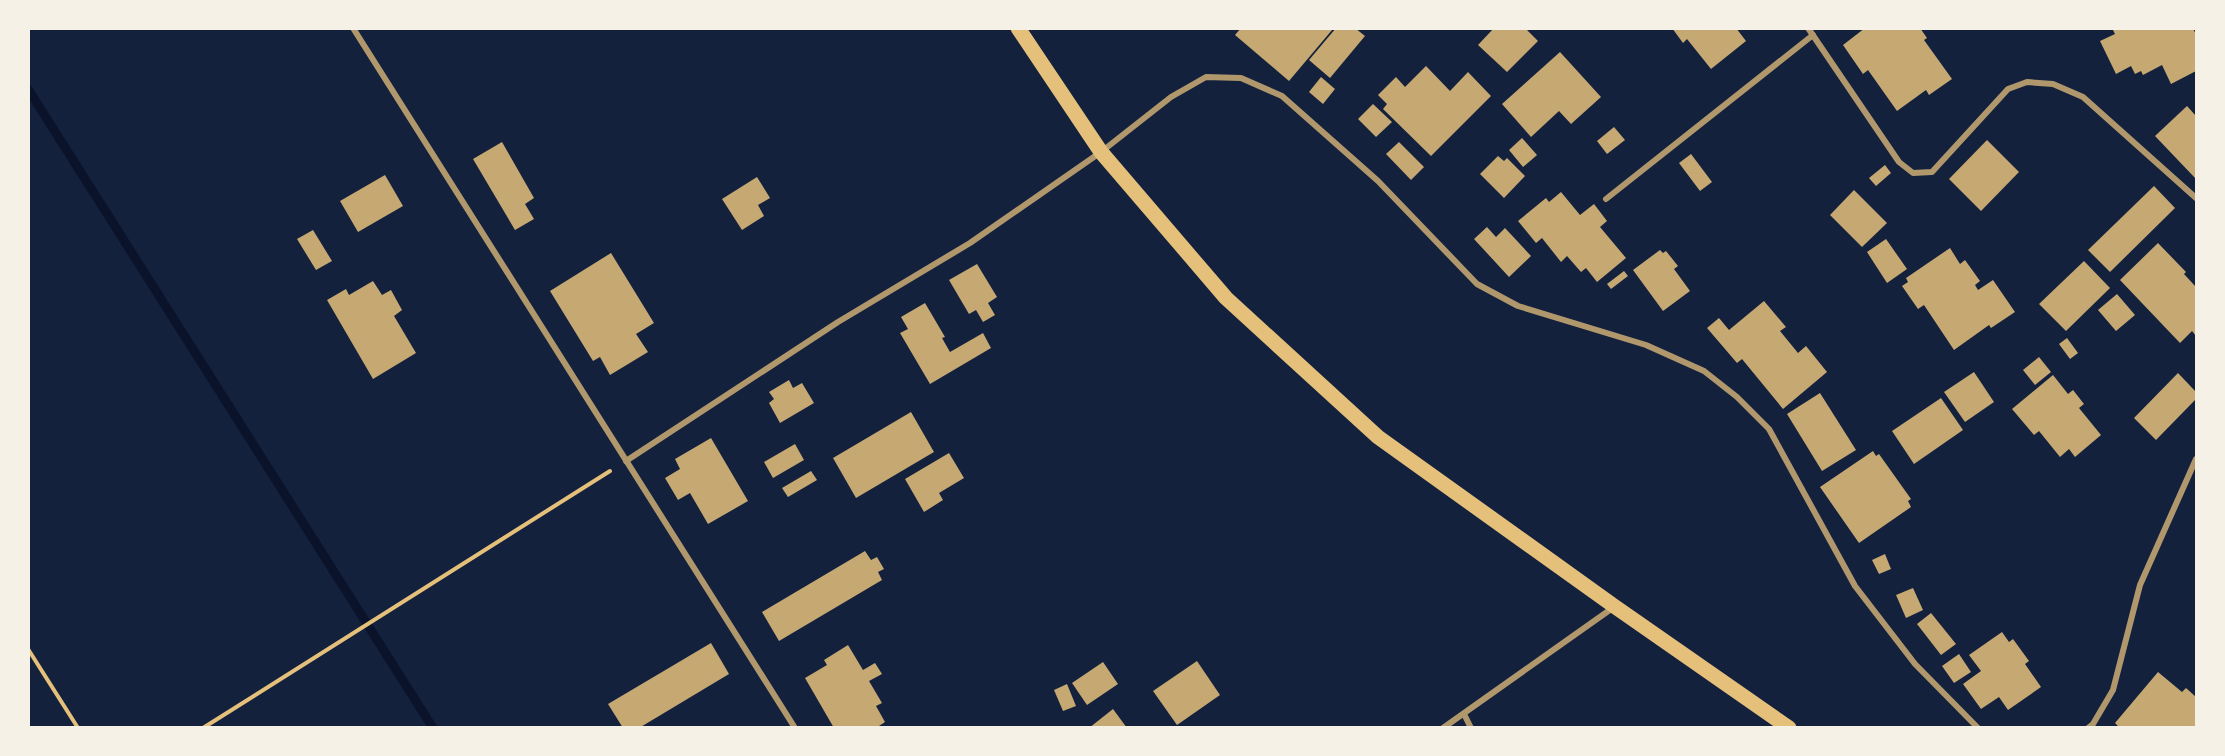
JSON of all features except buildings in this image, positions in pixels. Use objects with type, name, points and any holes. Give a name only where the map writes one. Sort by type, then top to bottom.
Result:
[{"type":"main road","points":[[1018,28],[1101,152],[1226,298],[1378,437],[1789,728]]},
{"type":"street","points":[[353,28],[795,728]]},
{"type":"street","points":[[1809,28],[1899,162],[1913,173],[1932,172],[2008,89],[2027,82],[2053,84],[2084,97],[2196,198]]},
{"type":"street","points":[[1606,199],[1813,35]]},
{"type":"street","points":[[626,461],[838,322],[970,243],[1101,152],[1171,97],[1206,77],[1241,78],[1282,96],[1378,181],[1477,284],[1518,306],[1646,345],[1704,371],[1737,397],[1769,429],[1855,586],[1915,664],[1978,728]]},
{"type":"street","points":[[2088,728],[2093,724],[2113,690],[2140,585],[2196,459]]},
{"type":"street","points":[[1443,728],[1614,606]]},
{"type":"street","points":[[1464,714],[1471,728]]},
{"type":"path","points":[[203,728],[626,461]]},
{"type":"path","points":[[28,649],[78,728]]},
{"type":"waterway","points":[[28,89],[433,728]]}]
